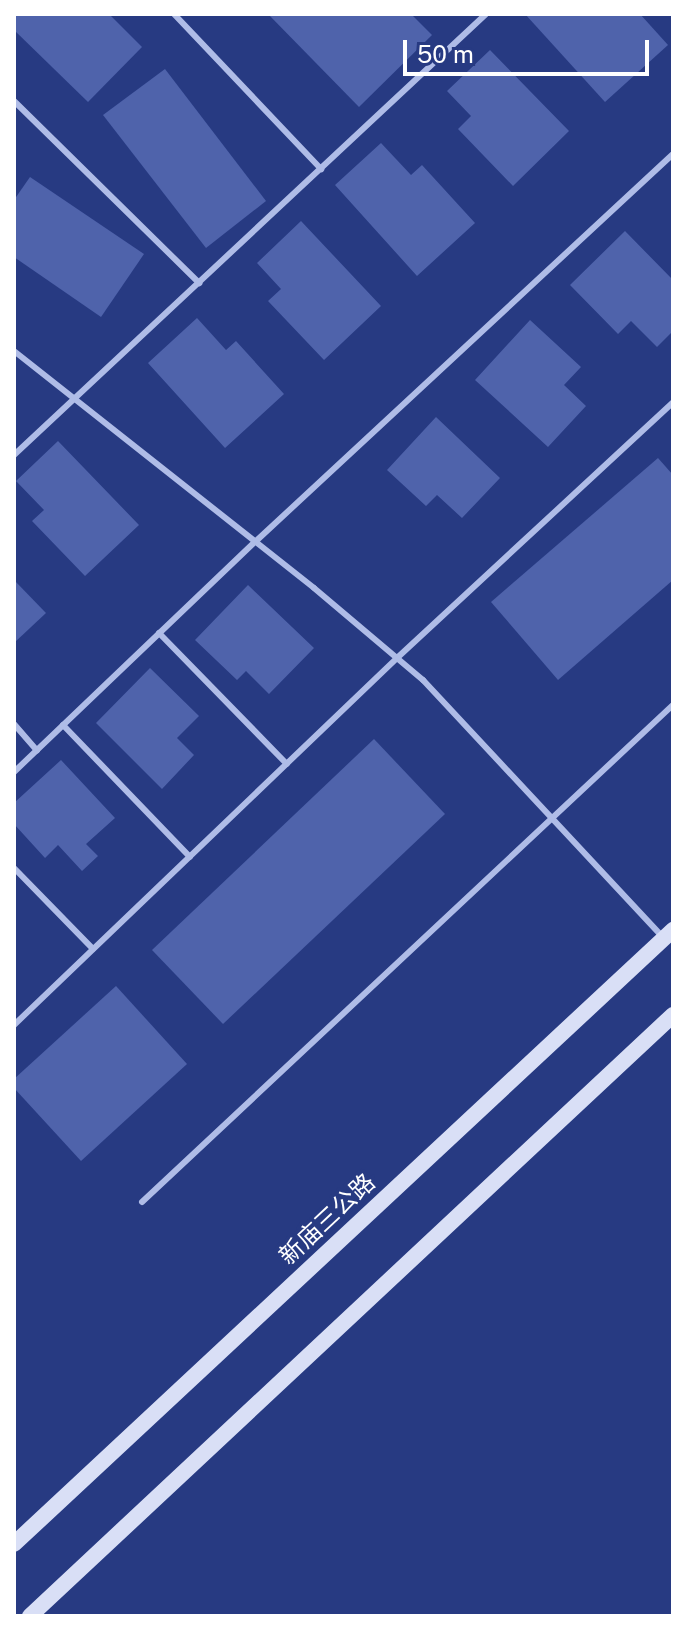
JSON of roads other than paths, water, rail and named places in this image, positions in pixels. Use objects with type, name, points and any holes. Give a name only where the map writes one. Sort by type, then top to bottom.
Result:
[{"type":"main road","name":"新庙三公路","points":[[14,1544],[669,934]]},
{"type":"main road","points":[[30,1616],[673,1015]]},
{"type":"lane","points":[[174,14],[321,169]]},
{"type":"lane","points":[[14,455],[486,14]]},
{"type":"lane","points":[[14,101],[199,283]]},
{"type":"lane","points":[[14,772],[255,542],[673,154]]},
{"type":"lane","points":[[14,351],[423,680],[552,820],[669,934]]},
{"type":"lane","points":[[14,1025],[397,658],[673,402]]},
{"type":"lane","points":[[159,633],[287,764]]},
{"type":"lane","points":[[142,1202],[673,705]]},
{"type":"lane","points":[[14,724],[37,750]]},
{"type":"lane","points":[[63,725],[190,857]]},
{"type":"lane","points":[[14,868],[93,949]]}]
